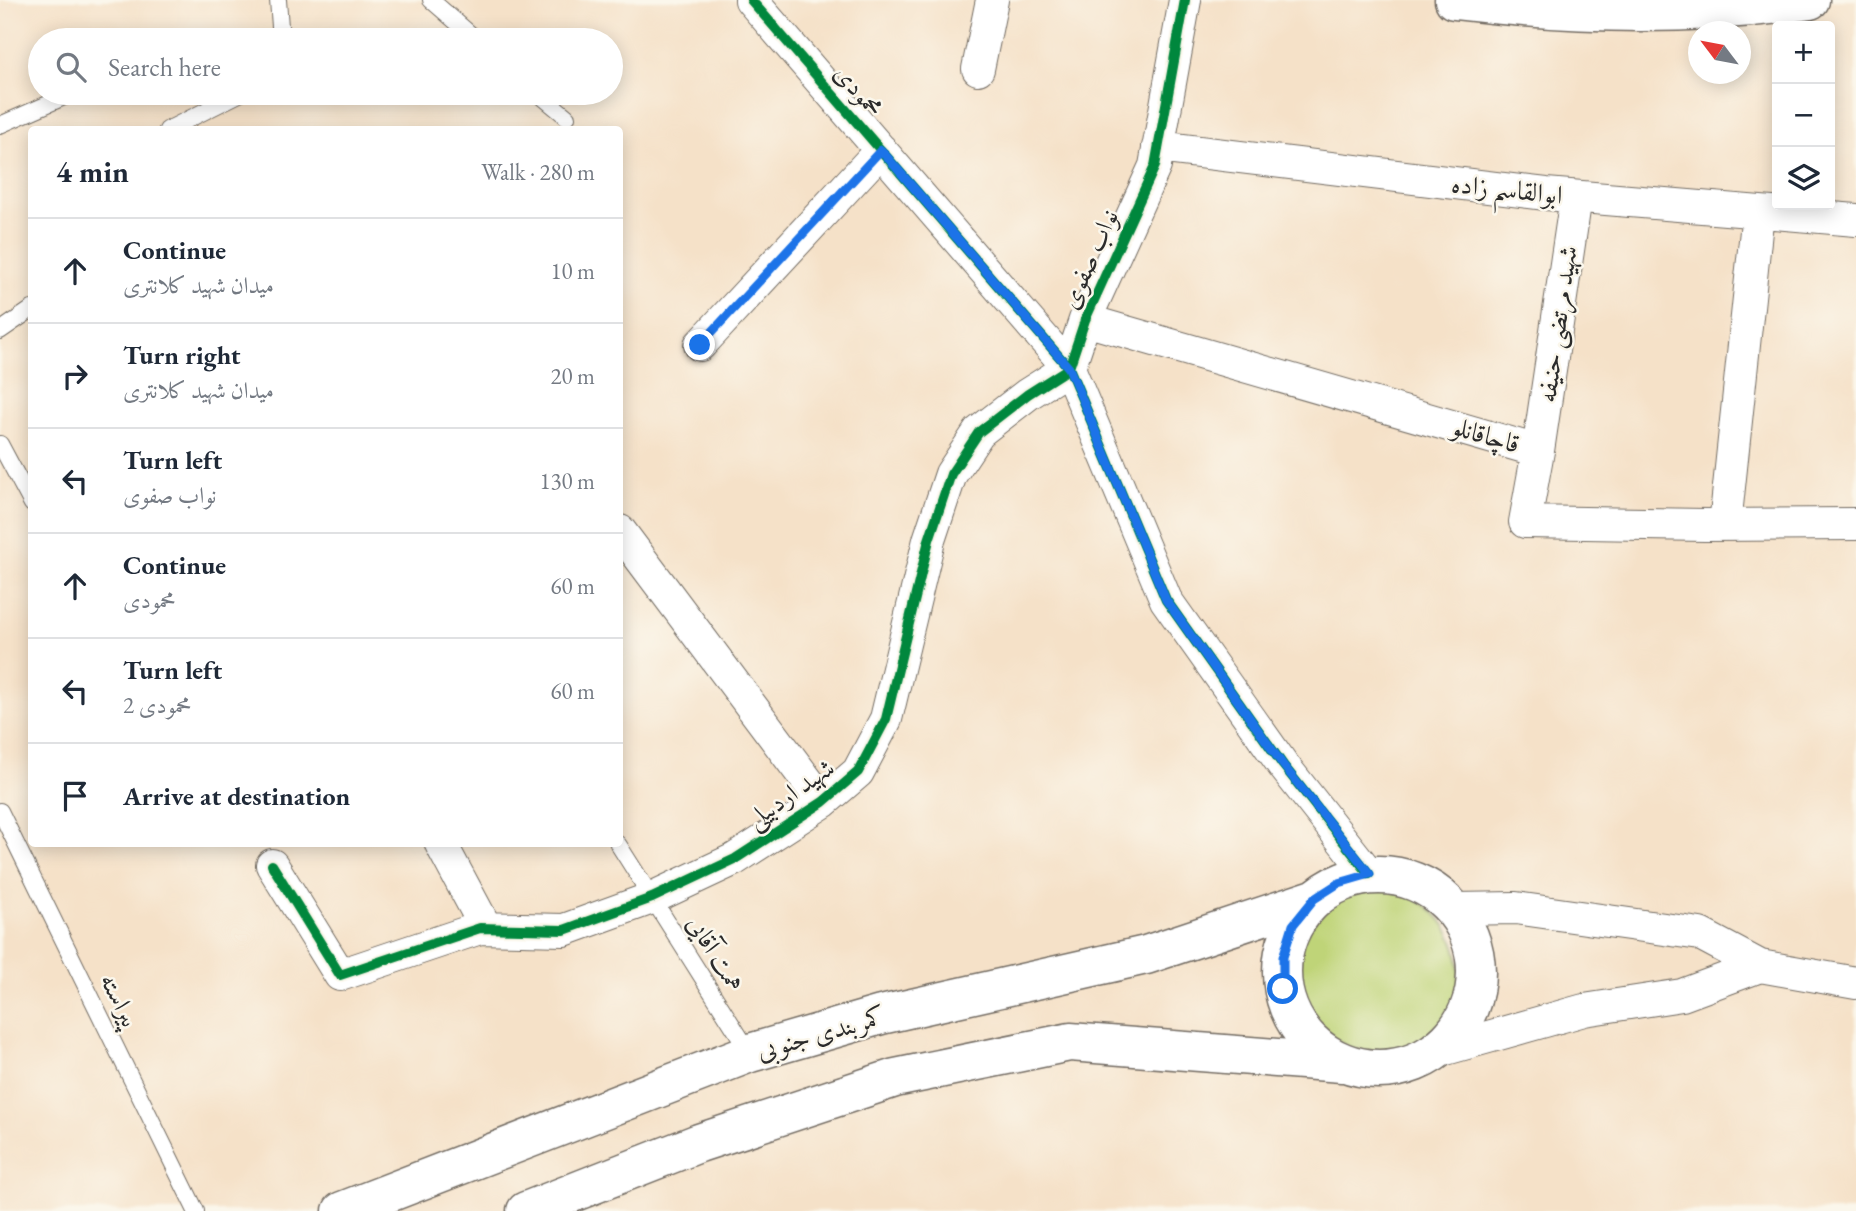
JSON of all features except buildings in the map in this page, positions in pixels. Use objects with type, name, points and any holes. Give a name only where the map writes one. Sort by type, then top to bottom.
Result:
[{"type":"main road","points":[[1454,0],[1621,12],[1760,8],[1810,0]]},
{"type":"main road","points":[[526,1211],[699,1143],[895,1078],[1070,1042],[1342,1063],[1374,1070],[1406,1066],[1435,1052],[1458,1030],[1473,1001],[1477,968],[1471,937],[1455,909],[1430,888],[1400,876],[1370,874],[1339,883],[1314,899],[1293,925],[1283,957],[1283,989],[1294,1020],[1314,1046],[1342,1063]]},
{"type":"main road","name":"کمربندی جنوبی","points":[[342,1211],[751,1053],[881,1015],[1146,955],[1314,899]]},
{"type":"street","name":"محمودی","points":[[751,0],[1069,368]]},
{"type":"street","points":[[978,69],[992,0]]},
{"type":"street","name":"نواب صفوی","points":[[1069,368],[1086,320],[1155,166],[1185,0]]},
{"type":"street","name":"ابوالقاسم زاده","points":[[1158,147],[1576,197],[1856,220]]},
{"type":"street","points":[[700,345],[881,150]]},
{"type":"street","name":"شهید مرتضی حنیفه","points":[[1538,451],[1576,197]]},
{"type":"street","points":[[1725,525],[1758,212]]},
{"type":"street","name":"قاچاقانلو","points":[[1086,320],[1538,451],[1525,522],[1856,524]]},
{"type":"street","points":[[1069,368],[1166,600],[1283,765],[1370,874]]},
{"type":"street","name":"شهید اردبیلی","points":[[272,865],[340,975],[480,928],[564,930],[652,898],[735,859],[823,802],[858,772],[886,719],[929,540],[951,474],[979,432],[1028,394],[1069,368]]},
{"type":"street","points":[[623,535],[823,802]]},
{"type":"street","points":[[443,847],[486,928]]},
{"type":"street","points":[[1455,909],[1516,908],[1700,934],[1760,966],[1856,983]]},
{"type":"street","points":[[1435,1052],[1584,1010],[1682,995],[1760,966]]},
{"type":"lane","points":[[278,0],[280,28]]},
{"type":"lane","points":[[430,0],[463,28]]},
{"type":"lane","points":[[0,125],[46,105]]},
{"type":"lane","points":[[175,126],[217,105]]},
{"type":"lane","points":[[552,105],[567,117]]},
{"type":"lane","points":[[0,331],[28,312]]},
{"type":"lane","points":[[0,444],[28,496]]},
{"type":"lane","name":"پیراسته","points":[[0,811],[196,1211]]},
{"type":"lane","name":"همت آقایی","points":[[620,847],[751,1053]]},
{"type":"green space","points":[[1378,890],[1409,896],[1435,914],[1453,940],[1459,971],[1453,1002],[1435,1028],[1409,1046],[1378,1052],[1347,1046],[1321,1028],[1303,1002],[1297,971],[1303,940],[1321,914],[1347,896]]},
{"type":"cycle path","points":[[272,865],[340,975],[480,928],[564,930],[652,898],[735,859],[823,802],[858,772],[886,719],[929,540],[951,474],[979,432],[1028,394],[1069,368],[751,0]]},
{"type":"cycle path","points":[[1185,0],[1155,166],[1085,320],[1069,368],[1166,600],[1283,765],[1369,874]]},
{"type":"route","points":[[700,345],[881,150],[1069,368],[1166,600],[1283,765],[1370,874],[1339,883],[1314,899],[1293,925],[1283,957],[1283,989]]}]
